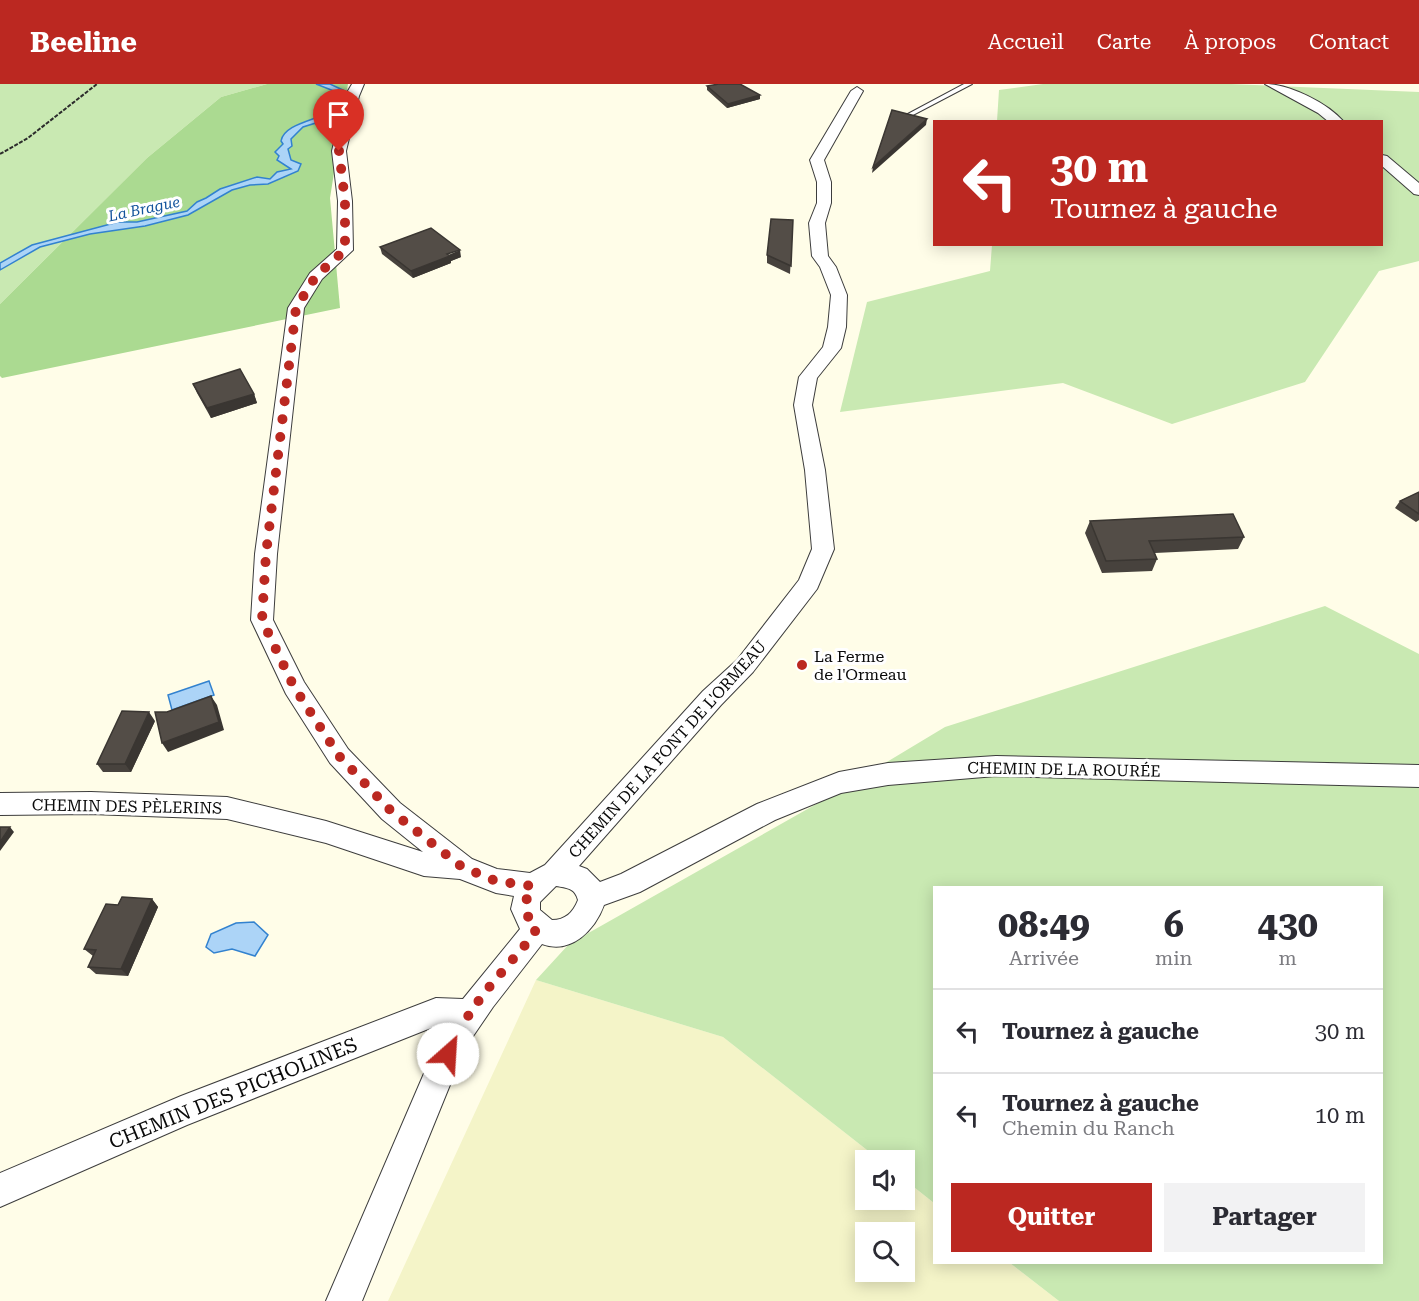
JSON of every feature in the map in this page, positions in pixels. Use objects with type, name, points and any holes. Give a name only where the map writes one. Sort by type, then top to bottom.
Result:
[{"type":"street","points":[[358,84],[352,96],[339,151],[345,201],[345,250],[316,276],[296,308],[266,554],[262,620],[294,687],[339,756],[391,811],[462,867],[496,881],[544,880],[568,874],[579,878],[588,886],[592,897],[591,909],[585,920],[575,928],[562,933],[549,933],[537,928],[529,920],[525,909],[526,897],[544,880]]},
{"type":"street","points":[[1271,84],[1323,110],[1336,120]]},
{"type":"street","name":"CHEMIN DE LA FONT DE L'ORMEAU","points":[[544,880],[745,666],[809,583],[823,549],[815,470],[803,405],[808,377],[832,348],[837,327],[839,295],[828,267],[820,256],[817,223],[824,203],[824,182],[817,160],[829,135],[847,112],[857,91]]},
{"type":"street","points":[[1383,160],[1419,191]]},
{"type":"street","name":"CHEMIN DE LA ROURÉE","points":[[592,897],[630,884],[766,812],[839,783],[888,774],[996,765],[1419,776]]},
{"type":"street","name":"CHEMIN DES PÈLERINS","points":[[0,804],[91,803],[227,808],[326,832],[424,864],[462,867]]},
{"type":"street","points":[[344,1301],[454,1038],[468,1014],[503,970],[525,948],[537,928]]},
{"type":"street","name":"CHEMIN DES PICHOLINES","points":[[0,1190],[181,1112],[436,1012],[468,1014]]},
{"type":"lane","points":[[909,115],[969,84]]},
{"type":"path","points":[[0,154],[28,138],[97,84]]},
{"type":"green space","points":[[0,84],[267,84],[221,97],[147,158],[0,304]]},
{"type":"green space","points":[[267,84],[348,84],[330,198],[340,308],[2,378],[0,376],[0,304],[147,158],[221,97]]},
{"type":"green space","points":[[1043,84],[1231,84],[1419,92],[1419,261],[1379,271],[1305,382],[1172,424],[1063,383],[840,412],[867,302],[990,271],[992,246],[1383,246],[1383,120],[997,120],[999,90]]},
{"type":"green space","points":[[1325,606],[1419,654],[1419,1301],[1059,1301],[1011,1264],[1383,1264],[1383,886],[933,886],[933,1202],[915,1188],[915,1150],[867,1150],[723,1037],[536,980],[569,944],[827,798],[945,727]]},
{"type":"green space","points":[[536,980],[723,1037],[867,1150],[855,1150],[855,1210],[915,1210],[915,1188],[933,1202],[933,1264],[1011,1264],[1059,1301],[388,1301]]},
{"type":"water","points":[[316,84],[330,84],[345,91],[341,107],[335,117],[303,127],[291,139],[292,146],[288,149],[291,160],[301,164],[298,171],[268,184],[250,185],[232,190],[188,215],[145,226],[90,234],[40,247],[0,270],[0,263],[32,245],[118,222],[137,222],[187,211],[197,202],[220,189],[257,177],[270,179],[277,172],[291,169],[277,160],[279,156],[275,152],[283,144],[281,141],[284,135],[295,126],[332,110],[334,91]]},
{"type":"water","points":[[209,681],[214,695],[172,710],[168,695]]},
{"type":"water","points":[[254,922],[268,935],[255,956],[232,949],[214,953],[206,947],[211,934],[236,923]]},
{"type":"building","points":[[740,84],[760,95],[728,104],[707,86]]},
{"type":"building","points":[[892,110],[927,119],[873,167]]},
{"type":"building","points":[[771,219],[793,220],[791,266],[767,255]]},
{"type":"building","points":[[431,228],[460,250],[411,271],[380,247]]},
{"type":"building","points":[[240,369],[254,394],[207,408],[193,384]]},
{"type":"building","points":[[1419,492],[1419,514],[1400,501]]},
{"type":"building","points":[[1233,514],[1244,537],[1149,541],[1157,559],[1106,561],[1090,521]]},
{"type":"building","points":[[211,696],[219,722],[162,743],[155,712],[167,712]]},
{"type":"building","points":[[122,711],[149,712],[125,764],[97,764]]},
{"type":"building","points":[[0,827],[10,827],[0,842]]},
{"type":"building","points":[[122,897],[152,899],[121,969],[88,967],[96,950],[84,949],[106,904],[118,905]]},
{"type":"place","name":"La Ferme de l'Ormeau","points":[[802,665]]},
{"type":"route","points":[[339,151],[345,201],[345,250],[316,276],[296,308],[266,554],[262,620],[294,687],[339,756],[391,811],[462,867],[496,881],[532,886],[526,897],[525,909],[529,920],[537,928],[525,948],[503,970],[468,1014],[448,1054]]},
{"type":"water label","name":"La Brague","points":[[144,209]]}]
